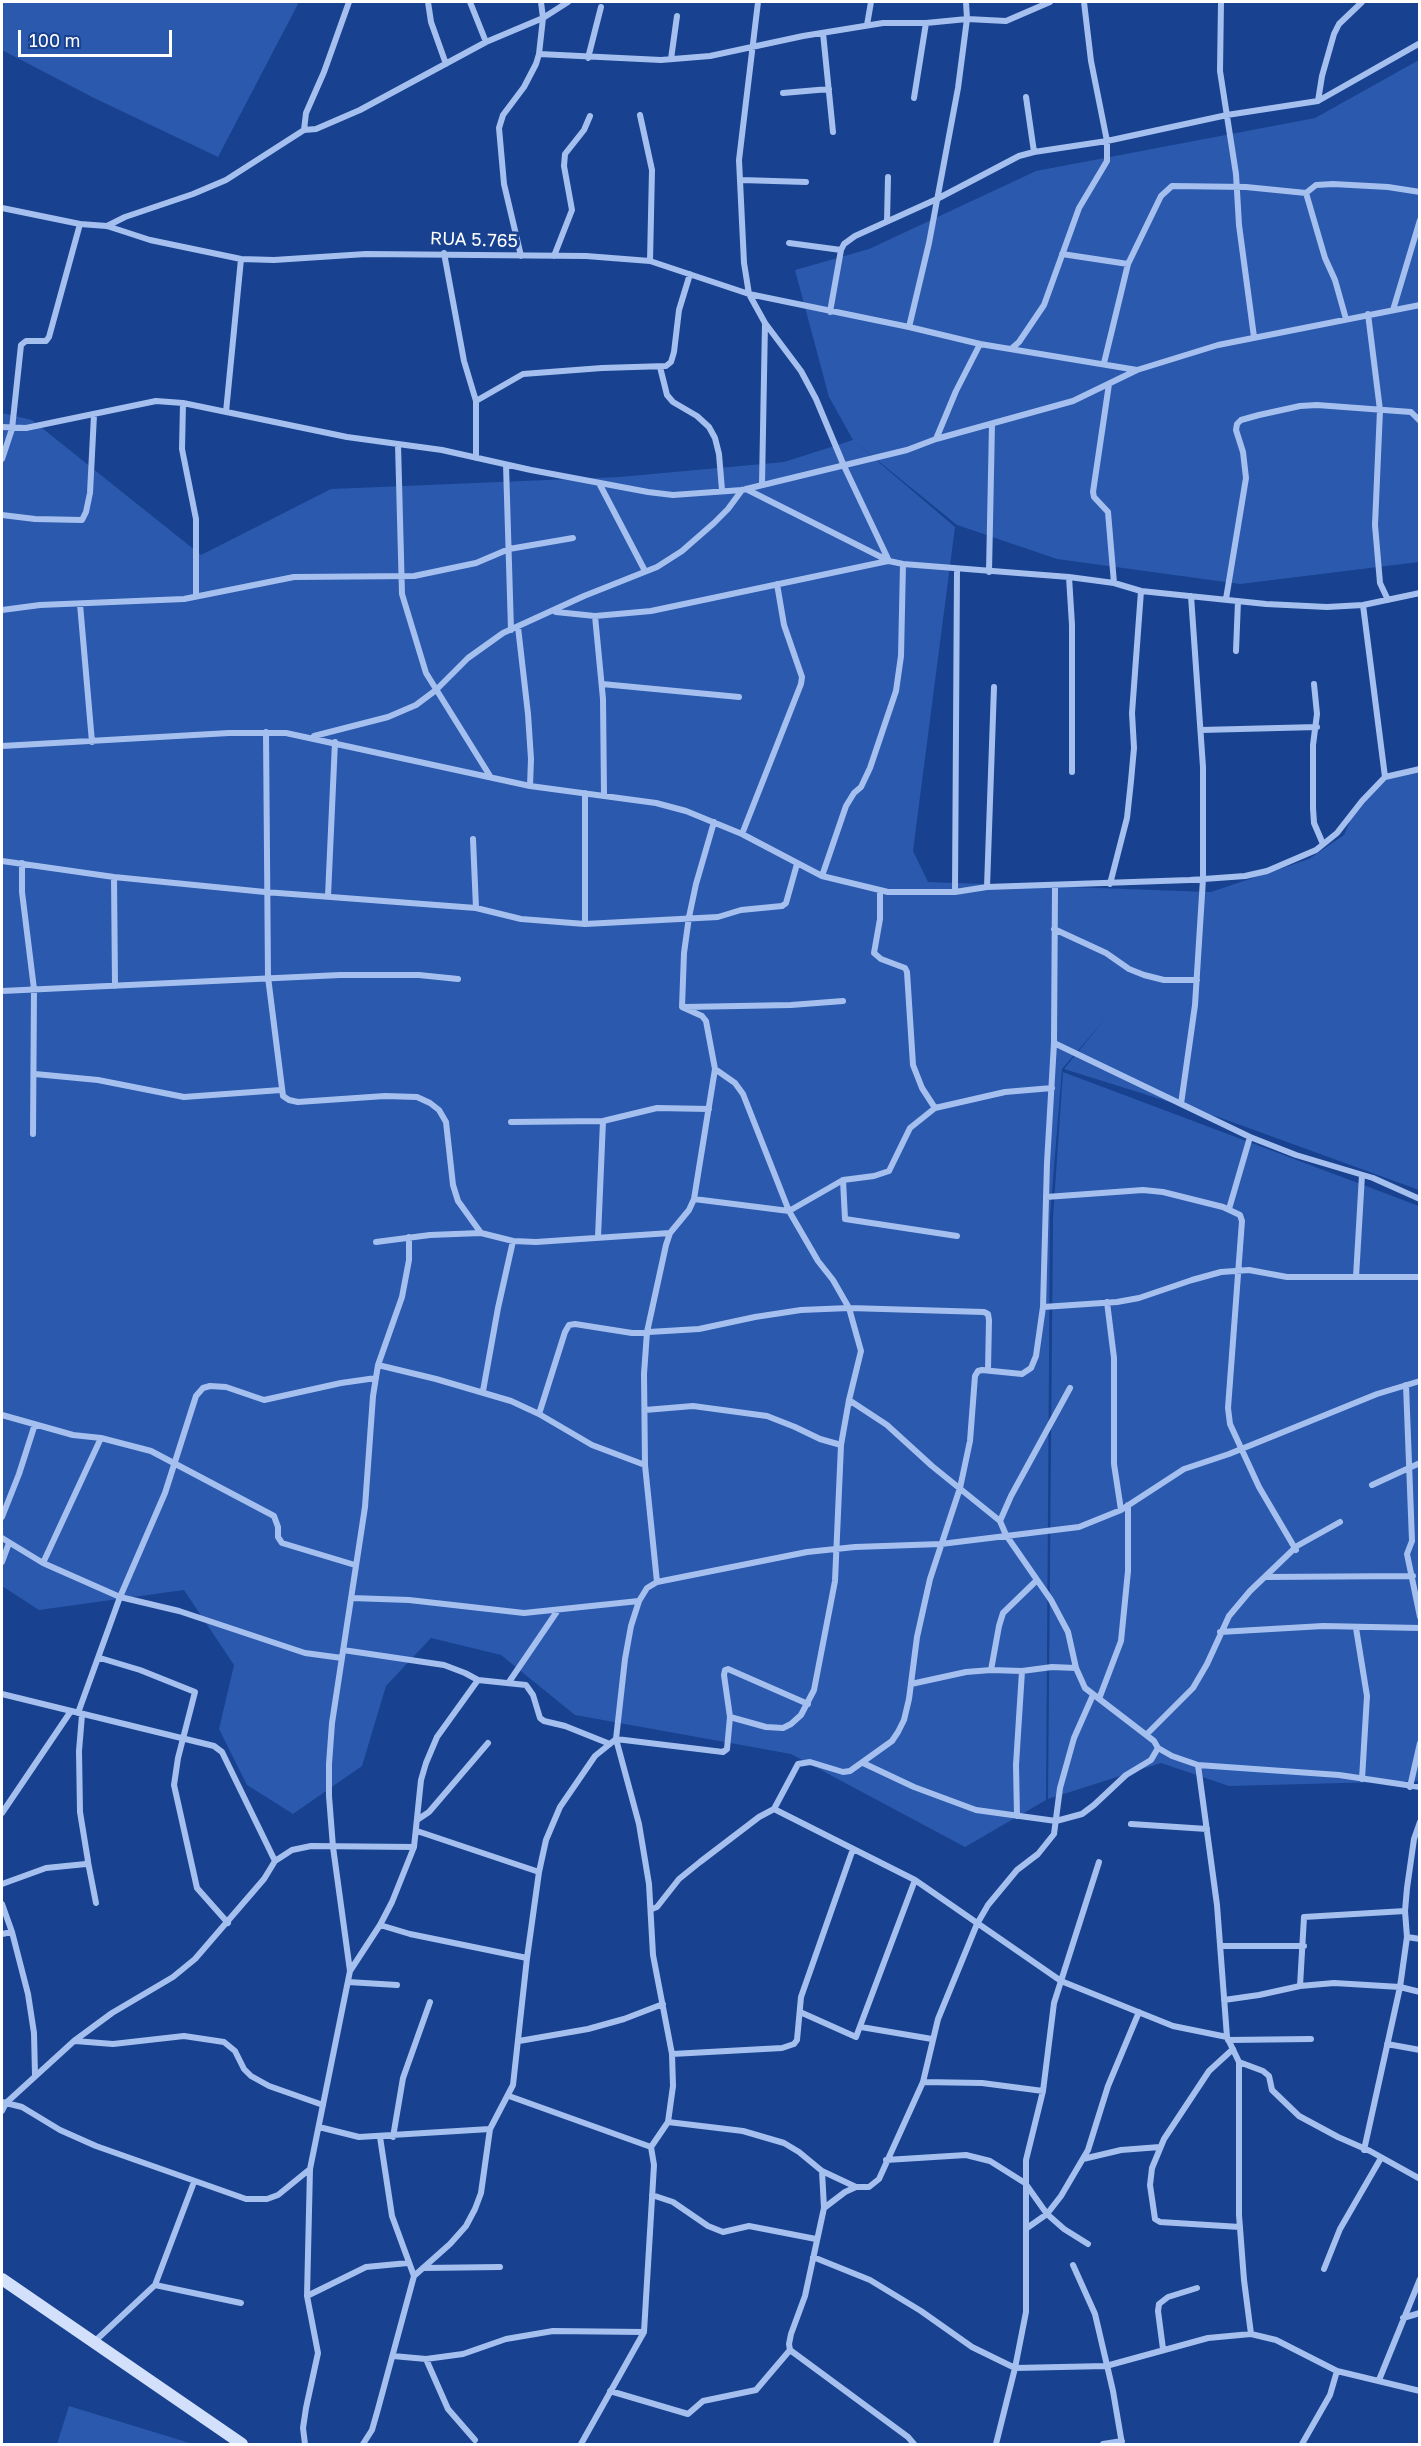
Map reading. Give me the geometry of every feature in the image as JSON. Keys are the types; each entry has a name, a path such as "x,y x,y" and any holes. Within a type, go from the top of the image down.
{"main road":[{"path":"2,2279 242,2445"}],"street":[{"path":"304,130 306,113 324,72 349,2"},
{"path":"428,2 431,22 447,64"},
{"path":"470,2 486,42"},
{"path":"521,256 504,184 499,128 503,116 530,77 539,54 543,18 541,2"},
{"path":"107,226 124,217 226,180 304,130 316,129 360,110 486,42 543,18 568,2"},
{"path":"758,2 740,140 744,263 748,294 765,323 801,370 889,561"},
{"path":"867,25 871,2"},
{"path":"909,327 929,243 958,88 967,19 966,2"},
{"path":"539,54 588,58 671,59 731,53 867,25 967,19 1006,21 1050,2"},
{"path":"1011,349 1019,342 1044,305 1080,208 1107,160 1107,141 1091,61 1084,2"},
{"path":"1221,2 1220,71 1254,337"},
{"path":"1318,101 1322,76 1334,34 1339,24 1362,2"},
{"path":"588,58 601,7"},
{"path":"671,59 677,16"},
{"path":"914,98 926,23"},
{"path":"823,33 833,132"},
{"path":"831,312 841,250 844,244 855,236 937,199 1019,156 1107,141 1227,115 1318,101 1419,43"},
{"path":"783,93 829,89"},
{"path":"1026,98 1034,152"},
{"path":"640,115 652,170 650,261"},
{"path":"554,256 572,210 564,166 566,154 584,130 590,116"},
{"path":"887,221 888,177"},
{"path":"741,180 806,182"},
{"path":"1104,363 1128,264 1140,236 1166,190 1180,185 1306,193 1316,185 1333,184 1388,187 1419,192"},
{"path":"1306,193 1346,319"},
{"name":"RUA 5.765","path":"2,208 80,224 107,226 150,240 241,259 274,260 366,254 444,253 650,261 748,294 980,344 1137,370"},
{"path":"1393,310 1419,220"},
{"path":"2,459 12,429 21,345 26,341 46,341 49,337 80,224"},
{"path":"789,243 841,250"},
{"path":"444,253 464,361 476,401 476,458"},
{"path":"1062,254 1128,264"},
{"path":"226,412 241,259"},
{"path":"476,401 523,374 666,366 671,362 679,310 690,274"},
{"path":"2,427 12,429 94,415 156,401 183,403 294,427 673,495 744,489 907,450 936,439 1073,401 1137,370 1254,337 1277,335 1419,305"},
{"path":"1368,314 1380,410 1375,525 1380,583 1388,600"},
{"path":"762,484 765,323"},
{"path":"936,439 956,391 980,344"},
{"path":"660,367 667,395 673,402 697,416 709,427 715,438 719,454 722,490"},
{"path":"1109,384 1093,492 1094,497 1108,512 1114,584"},
{"path":"183,403 182,448 196,519 196,596"},
{"path":"1226,599 1246,478 1243,452 1236,430 1241,420 1300,406 1411,412 1419,421"},
{"path":"2,516 82,520 90,493 94,415"},
{"path":"989,572 992,424"},
{"path":"398,444 402,594 426,673 490,776"},
{"path":"506,465 514,629 526,687 531,759 530,786"},
{"path":"599,483 645,572"},
{"path":"744,489 889,561 903,564 1069,577 1141,591 1327,607 1364,605 1419,593"},
{"path":"311,737 388,717 416,705 436,690 468,658 514,629 584,596 645,572 682,551 728,509 744,489"},
{"path":"2,610 168,600 294,577 400,576 458,568 509,549 573,538"},
{"path":"554,612 596,616 651,611 889,561"},
{"path":"822,876 846,806 861,787 870,768 896,691 901,656 903,564"},
{"path":"955,892 957,569"},
{"path":"1069,577 1072,625 1072,772"},
{"path":"742,834 802,677 784,625 777,584"},
{"path":"1110,884 1127,819 1134,748 1133,702 1141,591"},
{"path":"1181,1104 1192,1035 1203,879 1203,766 1191,596"},
{"path":"1236,651 1238,601"},
{"path":"80,604 92,742"},
{"path":"1364,605 1385,777"},
{"path":"596,616 602,684 604,794"},
{"path":"602,684 739,697"},
{"path":"1314,684 1317,727 1313,745 1313,808 1314,822 1323,844"},
{"path":"987,887 994,687"},
{"path":"1201,730 1317,727"},
{"path":"266,732 268,977 283,1096 288,1100 298,1102 385,1096 417,1097 430,1102 439,1110 446,1122 453,1185 458,1201 481,1233"},
{"path":"2,746 266,732 311,737 530,786 604,794 686,811 742,834 822,876 880,891 955,892 987,887 1203,879 1245,876 1268,871 1293,861 1337,833 1362,801 1385,777 1419,769"},
{"path":"328,896 334,742"},
{"path":"585,793 585,924"},
{"path":"682,1007 684,953 689,918 714,822"},
{"path":"473,839 476,908"},
{"path":"2,861 114,877 266,892 476,908 521,919 585,924 718,918 741,910 784,905 797,864"},
{"path":"22,863 22,892 34,989 33,1134"},
{"path":"114,877 115,986"},
{"path":"652,1910 657,1907 679,1879 759,1817 774,1809 798,1764 810,1762 843,1772 850,1771 892,1741 904,1720 924,1605 960,1488 970,1441 975,1376 978,1371 988,1370 1022,1374 1031,1368 1041,1336 1054,1043 1055,886"},
{"path":"880,891 880,919 874,953 881,959 905,968 907,972 913,1065 922,1088 935,1108"},
{"path":"1054,929 1106,953 1129,969 1153,979 1197,980"},
{"path":"2,991 268,977 374,975 458,979"},
{"path":"682,1007 791,1005 843,1001"},
{"path":"657,1582 645,1465 647,1332 670,1233 689,1210 694,1199 715,1069 706,1021 702,1016 682,1007"},
{"path":"1054,1043 1250,1137 1296,1155 1362,1175 1419,1199"},
{"path":"715,1069 735,1083 743,1094 789,1211 849,1308 861,1351 841,1445 835,1581 814,1690 808,1704 791,1724 783,1728 766,1727 730,1717"},
{"path":"35,1074 98,1080 184,1097 281,1090"},
{"path":"694,1199 789,1211 843,1180 874,1176 890,1171 910,1128 935,1108 1005,1092 1052,1088"},
{"path":"511,1122 603,1121 657,1108 709,1109"},
{"path":"598,1237 603,1121"},
{"path":"1229,1209 1250,1137"},
{"path":"1356,1277 1362,1175"},
{"path":"843,1180 846,1219 957,1236"},
{"path":"1046,1197 1143,1190 1163,1192 1229,1209 1240,1215 1242,1221 1236,1271 1228,1408 1230,1424 1259,1487 1296,1550"},
{"path":"376,1242 409,1237 481,1233 536,1242 670,1233"},
{"path":"305,2445 303,2428 318,2353 307,2296 310,2169 350,1971 333,1847 328,1764 364,1507 373,1396 378,1365 402,1297 409,1260 409,1237"},
{"path":"483,1391 513,1240"},
{"path":"1043,1307 1139,1298 1221,1272 1249,1270 1287,1277 1419,1277"},
{"path":"1107,1302 1114,1358 1114,1464 1120,1510"},
{"path":"539,1414 568,1325 575,1324 632,1333 699,1329 765,1315 849,1308 984,1312 988,1314 989,1320 988,1370"},
{"path":"378,1365 483,1391 524,1405 592,1445 645,1465"},
{"path":"96,1903 80,1812 80,1714 120,1597 165,1493 196,1395 203,1388 210,1386 226,1387 264,1400 341,1383 376,1378"},
{"path":"581,2445 644,2332 654,2164 651,2147 668,2122 673,2086 672,2054 653,1955 652,1910 639,1824 616,1739 625,1659 639,1601 647,1588 657,1582 807,1552 941,1544 1079,1527 1120,1510 1184,1469 1377,1394 1419,1381"},
{"path":"1406,1386 1416,1540 1407,1554 1419,1617"},
{"path":"1000,1521 1011,1496 1070,1388"},
{"path":"849,1400 887,1425 1000,1521 1006,1535 1050,1600 1068,1632 1080,1680 1096,1697 1146,1735 1158,1748 1172,1756 1198,1765 1339,1775 1419,1787"},
{"path":"645,1410 693,1406 767,1416 820,1439 841,1445"},
{"path":"2,1415 73,1435 100,1438 151,1450 274,1516 278,1527 278,1537 282,1543 355,1565"},
{"path":"2,1517 19,1474 34,1424"},
{"path":"44,1563 100,1438"},
{"path":"1372,1485 1419,1463"},
{"path":"824,2208 845,2192 856,2187 875,2185 923,2082 938,2019 977,1924 988,1905 1017,1869 1038,1854 1054,1834 1060,1788 1074,1738 1096,1697 1121,1641 1128,1571 1128,1505"},
{"path":"1146,1735 1193,1688 1229,1616 1265,1577 1296,1550 1297,1546 1340,1522"},
{"path":"2,1538 44,1563 120,1597 179,1611 305,1653 342,1654 444,1665 478,1680 509,1682 530,1687 538,1714 544,1721 566,1726 610,1744"},
{"path":"2,1562 9,1543"},
{"path":"1265,1577 1413,1576"},
{"path":"991,1670 1003,1613 1036,1581"},
{"path":"351,1598 409,1600 507,1612 558,1610 639,1601"},
{"path":"509,1682 558,1610"},
{"path":"1220,1632 1323,1626 1419,1628"},
{"path":"1356,1628 1367,1696 1362,1779"},
{"path":"100,1658 193,1690 195,1695 183,1738 174,1785 182,1810 193,1879 197,1888 228,1923"},
{"path":"911,1684 943,1676 991,1670 1076,1668"},
{"path":"363,2445 372,2430 414,2276 450,2244 466,2226 481,2193 490,2130 513,2085 539,1872 546,1840 560,1807 595,1756 616,1739 723,1752 727,1749 730,1717 725,1670 728,1669 808,1704"},
{"path":"1017,1816 1016,1765 1022,1671"},
{"path":"350,1971 380,1925 414,1847 421,1780 426,1762 437,1737 478,1680"},
{"path":"2,1694 214,1746 222,1752 275,1861"},
{"path":"2,1813 71,1711"},
{"path":"417,1820 429,1812 488,1743"},
{"path":"1410,1787 1419,1743"},
{"path":"863,1762 957,1804 976,1810 1056,1821 1082,1814 1126,1775 1151,1760 1158,1748"},
{"path":"1198,1765 1220,1946 1227,2038 1239,2062 1240,2227 1251,2334"},
{"path":"774,1809 915,1880 1061,1981 1173,2026 1227,2038 1311,2038"},
{"path":"1364,2150 1400,1987 1407,1937 1405,1911 1419,1822"},
{"path":"1131,1824 1207,1829"},
{"path":"417,1831 539,1872"},
{"path":"2,2111 4,2103 74,2040 112,2013 173,1977 195,1959 264,1879 275,1861 292,1850 311,1846 414,1847"},
{"path":"672,2054 789,2047 797,2040 801,1997 853,1850"},
{"path":"2,1884 46,1868 86,1864 88,1861"},
{"path":"996,2445 1026,2312 1026,2160 1043,2091 1054,2003 1100,1862"},
{"path":"800,2012 851,2037 856,2037 915,1880"},
{"path":"2,1904 12,1932 29,2004 34,2033 35,2075"},
{"path":"1300,1986 1304,1917 1405,1911"},
{"path":"380,1925 410,1934 527,1958"},
{"path":"2,1934 12,1932"},
{"path":"1407,1937 1419,1939"},
{"path":"1220,1946 1304,1946"},
{"path":"348,1982 397,1986"},
{"path":"1224,2000 1300,1986 1334,1983 1400,1987 1419,1992"},
{"path":"393,2137 403,2078 430,2002"},
{"path":"519,2040 588,2029 624,2019 663,2004"},
{"path":"1027,2228 1047,2214 1083,2159 1108,2086 1139,2012"},
{"path":"861,2027 932,2039"},
{"path":"74,2040 113,2044 183,2036 224,2042 235,2051 244,2069 251,2076 269,2086 323,2105"},
{"path":"1387,2044 1419,2050"},
{"path":"1233,2049 1209,2071 1195,2089 1160,2147 1152,2168 1150,2185 1155,2219 1170,2223 1240,2227"},
{"path":"1239,2062 1263,2071 1269,2076 1272,2090 1299,2116 1419,2179"},
{"path":"923,2082 982,2083 1043,2091"},
{"path":"509,2096 651,2147"},
{"path":"4,2103 22,2107 60,2130 96,2146 237,2197 267,2199 278,2194 310,2169"},
{"path":"668,2122 742,2131 784,2143 822,2171 856,2187"},
{"path":"319,2127 359,2137 393,2137 490,2130"},
{"path":"380,2137 392,2216 414,2276"},
{"path":"1083,2159 1121,2150 1160,2147"},
{"path":"886,2160 966,2155 990,2161 1025,2182 1047,2214 1064,2229 1088,2244"},
{"path":"1324,2269 1340,2229 1381,2158"},
{"path":"822,2171 824,2208 805,2296 791,2334 790,2350 908,2437 914,2445"},
{"path":"94,2342 155,2285 194,2182"},
{"path":"652,2195 673,2202 708,2226 723,2232 749,2226 816,2238"},
{"path":"813,2257 870,2280 921,2311 972,2347 1015,2368 1106,2366 1208,2338 1251,2334 1276,2340 1337,2370 1419,2391"},
{"path":"307,2296 366,2267 408,2263"},
{"path":"1073,2265 1095,2314 1113,2391 1122,2443 1103,2445"},
{"path":"422,2268 500,2267"},
{"path":"1379,2380 1419,2279"},
{"path":"155,2285 241,2303"},
{"path":"1163,2349 1159,2304 1168,2297 1197,2288"},
{"path":"1403,2318 1419,2313"},
{"path":"393,2356 426,2359 463,2354 507,2339 553,2331 644,2332"},
{"path":"610,2391 688,2414 703,2401 756,2390 790,2350"},
{"path":"426,2359 448,2409 475,2440"},
{"path":"1302,2445 1330,2395 1337,2370"}],"shaded area":[{"path":"2,2 299,2 218,157 94,98 2,50"},
{"path":"1419,60 1419,562 1240,584 1057,559 957,525 855,442 955,527 913,851 928,882 1211,892 1309,859 1344,835 1351,819 1365,800 1388,779 1419,772 1419,1190 1221,1118 1064,1069 1105,1019 1062,1069 1050,1217 1046,1800 965,1847 791,1754 575,1715 501,1655 431,1638 386,1686 362,1766 293,1814 247,1785 219,1729 234,1665 184,1590 39,1610 2,1586 2,413 32,420 201,555 331,489 619,477 784,462 853,440 829,397 795,270 869,249 1036,171 1315,118"},
{"path":"1063,1072 1419,1206 1420,1781 1229,1786 1161,1763 1048,1799 1053,1217"},
{"path":"69,2406 193,2444 57,2444"}]}
